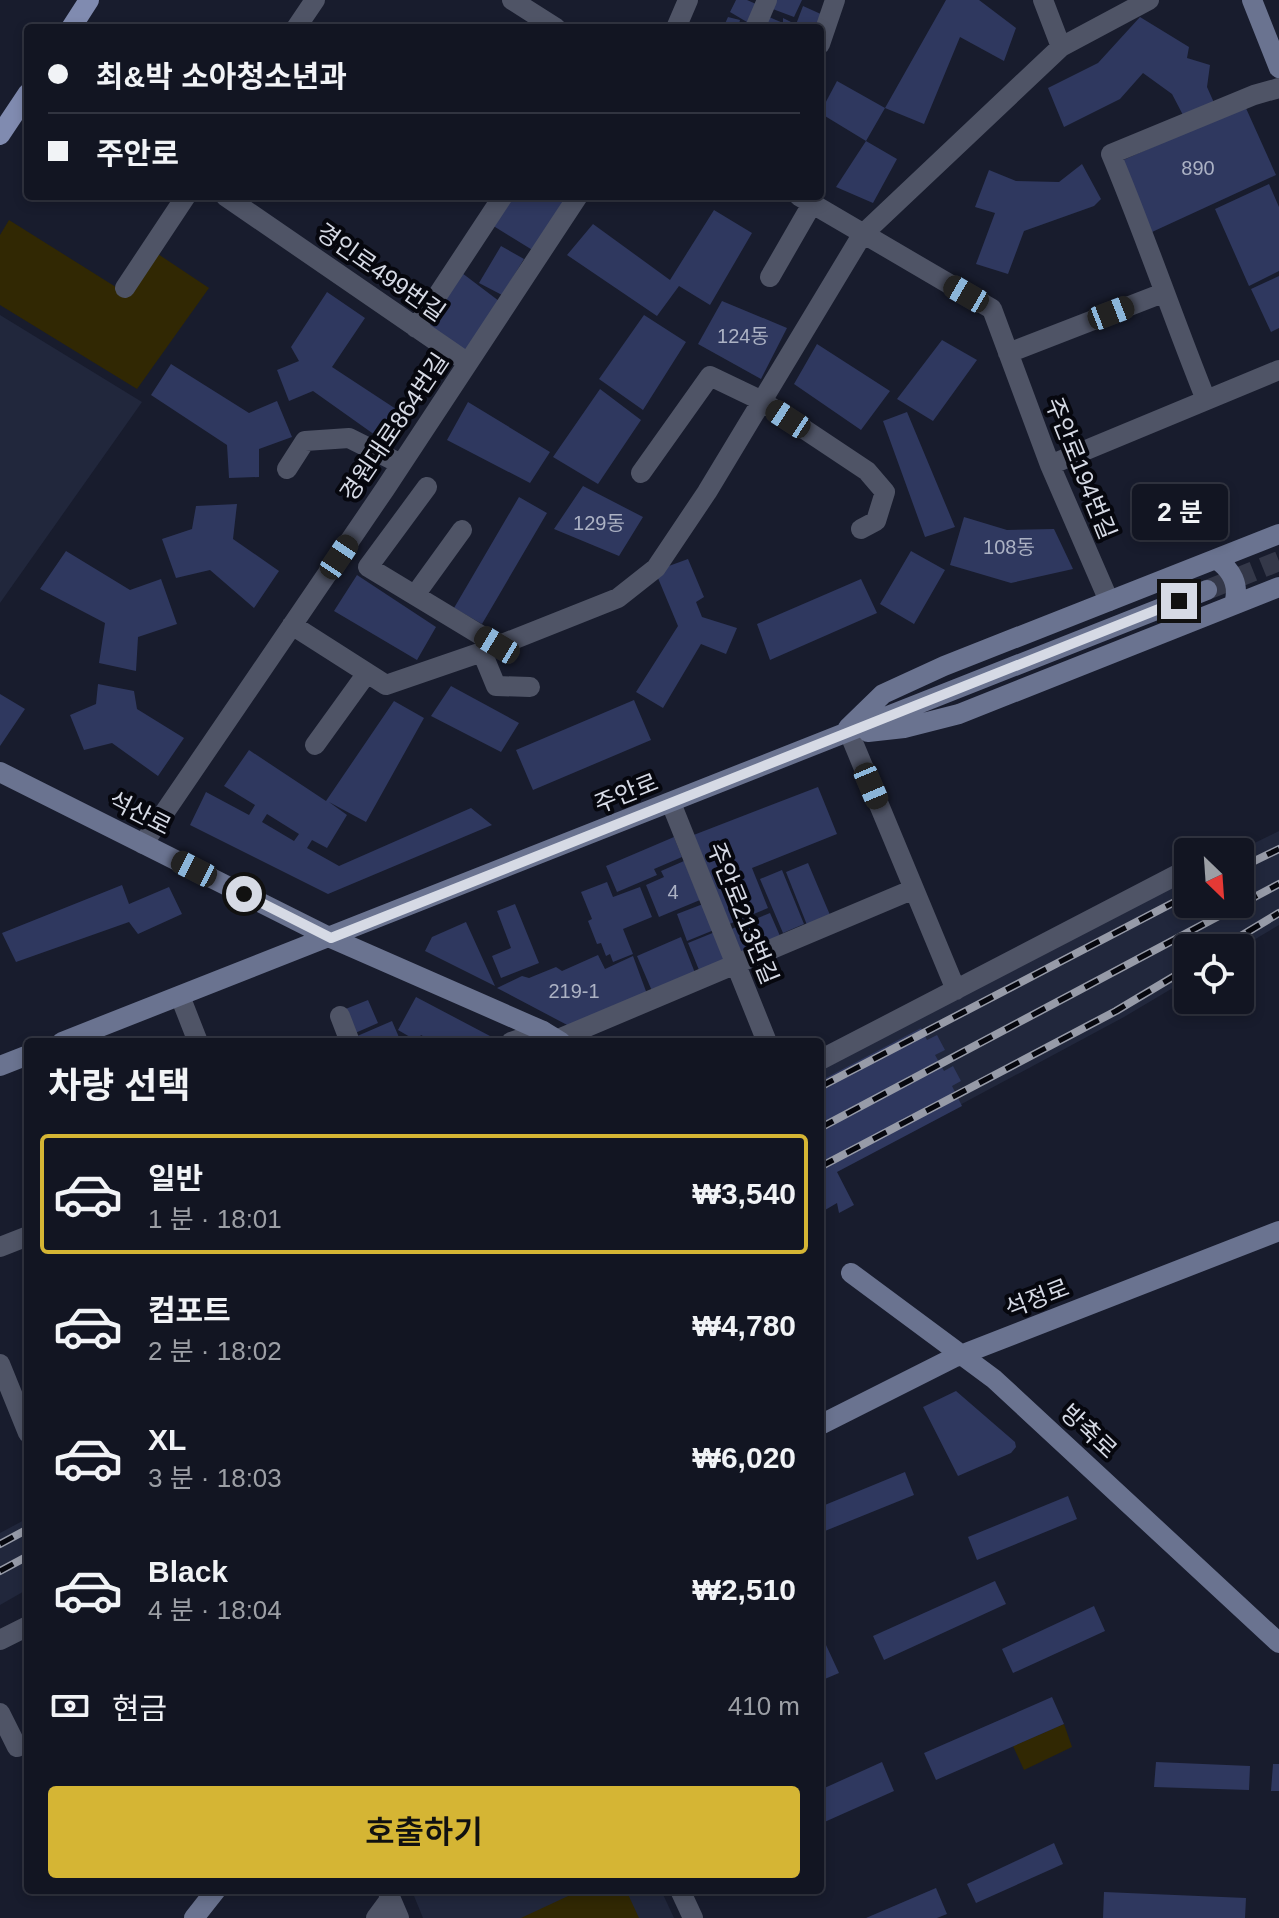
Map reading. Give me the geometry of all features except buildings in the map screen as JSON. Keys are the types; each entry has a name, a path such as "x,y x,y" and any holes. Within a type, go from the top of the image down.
{"main road":[{"path":"74,24 89,0"},
{"path":"1252,0 1279,68"},
{"path":"0,135 24,99"},
{"path":"845,735 883,694 944,666 1279,534"},
{"path":"1216,559 1225,565 1237,585 1234,604"},
{"path":"845,735 904,728 959,714 1279,587"},
{"name":"주안로","path":"72,1038 1207,590"},
{"name":"석산로","path":"0,772 331,938 554,1038"},
{"path":"0,1066 24,1057"},
{"name":"석정로","path":"824,1423 964,1354 1279,1231"},
{"name":"방축로","path":"851,1273 994,1379 1279,1643"},
{"path":"194,1918 213,1894"}],"street":[{"path":"299,24 315,0"},
{"path":"512,0 550,24"},
{"path":"678,24 688,0"},
{"path":"757,24 767,0"},
{"path":"824,32 835,0"},
{"path":"1043,0 1061,47"},
{"path":"292,625 386,685 618,598 656,568 700,488 762,401 862,235 1061,47 1149,0"},
{"path":"1206,400 1111,154 1254,95 1279,88"},
{"path":"125,288 183,200"},
{"name":"경인로499번길","path":"231,200 468,363"},
{"path":"416,328 500,200"},
{"name":"경원대로864번길","path":"143,844 575,200"},
{"path":"770,277 805,200"},
{"name":"주안로194번길","path":"805,200 992,309 1050,465 1109,601"},
{"path":"1008,353 1163,293"},
{"path":"1050,465 1279,370"},
{"path":"641,473 710,376 762,401 867,471 885,492 876,521 861,529"},
{"path":"287,469 305,441 349,438 401,464"},
{"path":"427,487 368,567 415,595 490,648 496,686 530,687"},
{"path":"415,595 462,530"},
{"path":"315,745 367,673"},
{"path":"845,735 956,990"},
{"name":"주안로213번길","path":"671,803 765,1038"},
{"path":"824,1058 1174,876"},
{"path":"554,1038 914,889"},
{"path":"180,996 196,1038"},
{"path":"340,1016 348,1038"},
{"path":"0,1247 24,1238"},
{"path":"0,1364 21,1397"},
{"path":"0,1640 24,1628"},
{"path":"0,1713 15,1748"},
{"path":"682,1894 693,1918"},
{"path":"376,1918 392,1902"}],"shaded area":[{"path":"9,220 127,294 155,252 209,288 137,389 0,305 0,235"},
{"path":"0,315 142,402 0,603"},
{"path":"1279,831 1279,925 1254,940 1254,934 1174,934 1174,987 824,1178 824,1066 1174,882 1174,918 1254,918 1254,843"},
{"path":"24,1520 24,1591 0,1605 0,1533"},
{"path":"1064,1724 1072,1747 1024,1770 1013,1746"},
{"path":"572,1894 628,1894 639,1918 521,1918"},
{"path":"663,1894 674,1918 423,1918 414,1896"}],"tunnel":[{"path":"1207,590 1279,561"}],"railway":[{"path":"1254,861 1279,849"},
{"path":"824,1126 1279,884"},
{"path":"824,1085 1174,902"},
{"path":"1244,934 1279,913"},
{"path":"824,1165 1116,1011 1174,976"},
{"path":"0,1544 24,1531"},
{"path":"0,1571 24,1558"}],"route":[{"path":"244,894 331,938 1179,601"}]}
